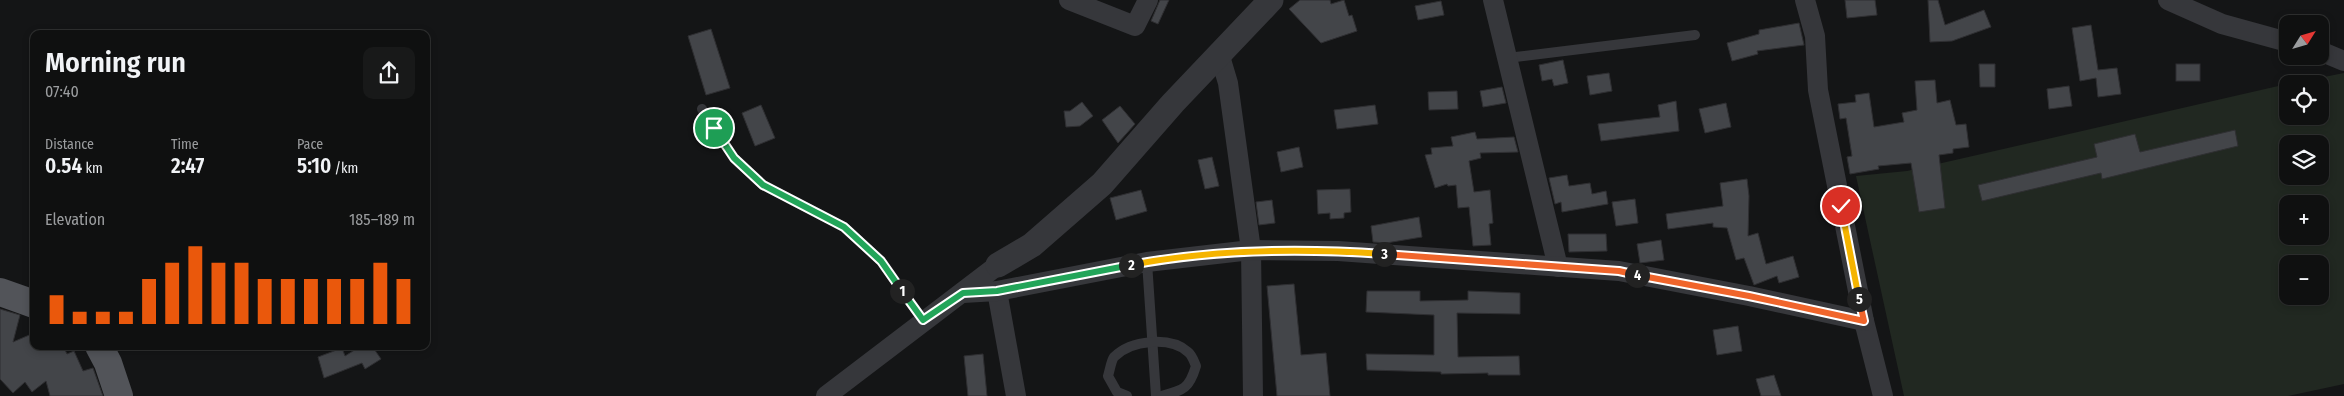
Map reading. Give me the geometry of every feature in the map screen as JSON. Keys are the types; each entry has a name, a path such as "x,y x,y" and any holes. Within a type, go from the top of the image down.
{"main road":[{"path":"0,292 30,303"},
{"path":"101,350 108,363 119,396"}],"street":[{"path":"1069,0 1135,26 1148,0"},
{"path":"1493,0 1558,267"},
{"path":"1805,0 1815,36 1818,90 1864,321 1883,396"},
{"path":"2168,0 2222,24 2279,40"},
{"path":"826,396 923,320 963,293 998,265 1032,245 1102,184 1262,2"},
{"path":"1219,53 1228,83 1252,250 1253,396"},
{"path":"2329,55 2344,61"},
{"path":"963,293 997,291 1147,262 1252,250 1338,251 1619,271 1864,321"},
{"path":"997,291 1016,396"}],"lane":[{"path":"1507,58 1695,35"},
{"path":"702,109 734,158 763,185 844,227 881,261 923,320"},
{"path":"1147,262 1156,396"},
{"path":"1127,396 1117,392 1108,376 1113,358 1127,348 1151,342 1176,345 1189,352 1196,366 1191,382 1179,391 1161,396"}],"shaded area":[{"path":"2344,73 2344,384 2288,396 1904,396 1856,176 1907,171 2279,86 2279,125 2329,125 2329,76"}],"building":[{"path":"1160,0 1169,0 1158,24 1151,21"},
{"path":"1300,0 1330,0 1331,4 1344,0 1349,16 1352,15 1357,31 1321,43 1289,9"},
{"path":"1845,0 1875,0 1877,15 1847,18"},
{"path":"1928,0 1938,0 1945,25 1984,10 1991,27 1952,41 1930,42"},
{"path":"1441,1 1444,15 1418,20 1415,6"},
{"path":"1799,23 1804,45 1757,51 1758,54 1732,61 1727,43 1759,34 1759,30"},
{"path":"2091,25 2098,70 2117,68 2121,94 2098,97 2096,78 2080,81 2072,28"},
{"path":"711,29 730,88 706,95 688,36"},
{"path":"1563,60 1568,83 1554,86 1552,79 1542,81 1539,65"},
{"path":"1979,64 1995,64 1995,87 1980,87"},
{"path":"2176,64 2200,64 2200,81 2176,81"},
{"path":"1609,73 1612,91 1590,95 1587,76"},
{"path":"1935,80 1937,103 1950,100 1956,125 1966,124 1969,147 1953,149 1953,153 1939,155 1945,208 1919,212 1911,163 1878,166 1879,169 1850,174 1847,157 1852,156 1846,118 1840,119 1838,104 1856,102 1855,95 1869,93 1874,127 1904,122 1902,113 1917,110 1915,81"},
{"path":"2069,86 2072,106 2049,109 2047,89"},
{"path":"1502,87 1506,103 1483,107 1480,91"},
{"path":"1457,91 1458,109 1429,110 1428,92"},
{"path":"1676,101 1679,131 1601,141 1598,124 1660,117 1658,105"},
{"path":"1082,102 1093,116 1080,126 1066,127 1064,111 1070,111"},
{"path":"1726,103 1731,127 1705,133 1699,109"},
{"path":"761,105 775,138 755,146 742,113"},
{"path":"1375,105 1378,124 1337,129 1334,110"},
{"path":"1120,106 1135,124 1118,143 1102,120"},
{"path":"2235,130 2238,146 2102,179 2101,173 1982,201 1978,185 2097,157 2094,144 2135,134 2140,152"},
{"path":"1475,132 1477,139 1514,137 1518,152 1480,153 1481,158 1469,161 1474,192 1490,190 1493,223 1489,224 1491,245 1473,246 1469,207 1458,208 1456,185 1448,186 1447,184 1435,188 1425,155 1432,154 1431,148 1453,146 1451,137"},
{"path":"1299,147 1303,167 1281,172 1277,152"},
{"path":"1212,157 1219,186 1205,189 1198,160"},
{"path":"1567,175 1569,186 1590,183 1592,194 1606,191 1608,204 1562,212 1561,202 1555,204 1549,178"},
{"path":"1747,179 1749,196 1748,236 1758,233 1766,264 1793,256 1799,277 1779,283 1777,276 1754,285 1744,258 1736,260 1727,228 1713,227 1713,223 1668,229 1666,214 1723,206 1720,183"},
{"path":"1350,189 1351,212 1344,213 1344,218 1330,219 1330,213 1318,214 1317,190"},
{"path":"1141,190 1147,211 1116,220 1110,198"},
{"path":"1635,199 1638,223 1616,226 1612,202"},
{"path":"1272,200 1275,223 1259,225 1256,202"},
{"path":"1419,217 1422,237 1386,243 1373,242 1371,226"},
{"path":"1568,234 1606,234 1607,251 1569,252"},
{"path":"1661,240 1664,260 1640,263 1637,244"},
{"path":"1294,284 1301,355 1326,353 1330,396 1277,396 1267,286"},
{"path":"1367,291 1420,291 1420,301 1468,300 1468,291 1520,293 1520,314 1457,313 1458,357 1519,356 1520,375 1488,375 1488,373 1441,374 1441,372 1367,370 1366,354 1434,355 1434,315 1366,312"},
{"path":"0,309 20,315 13,342 30,335 30,350 65,350 67,354 74,351 83,371 93,368 103,396 50,396 46,381 32,392 25,382 13,393 0,379"},
{"path":"1738,326 1742,351 1717,355 1713,330"},
{"path":"337,350 343,350 345,356 355,350 375,350 381,359 365,369 362,363 324,378 318,357"},
{"path":"983,354 987,396 968,396 964,356"},
{"path":"1774,375 1781,396 1761,396 1756,379"}],"route":[{"path":"714,128 734,158 763,185 844,227 881,261 923,320 963,293 997,291 1147,262 1252,250 1338,251 1619,271 1864,321 1841,206"}]}
